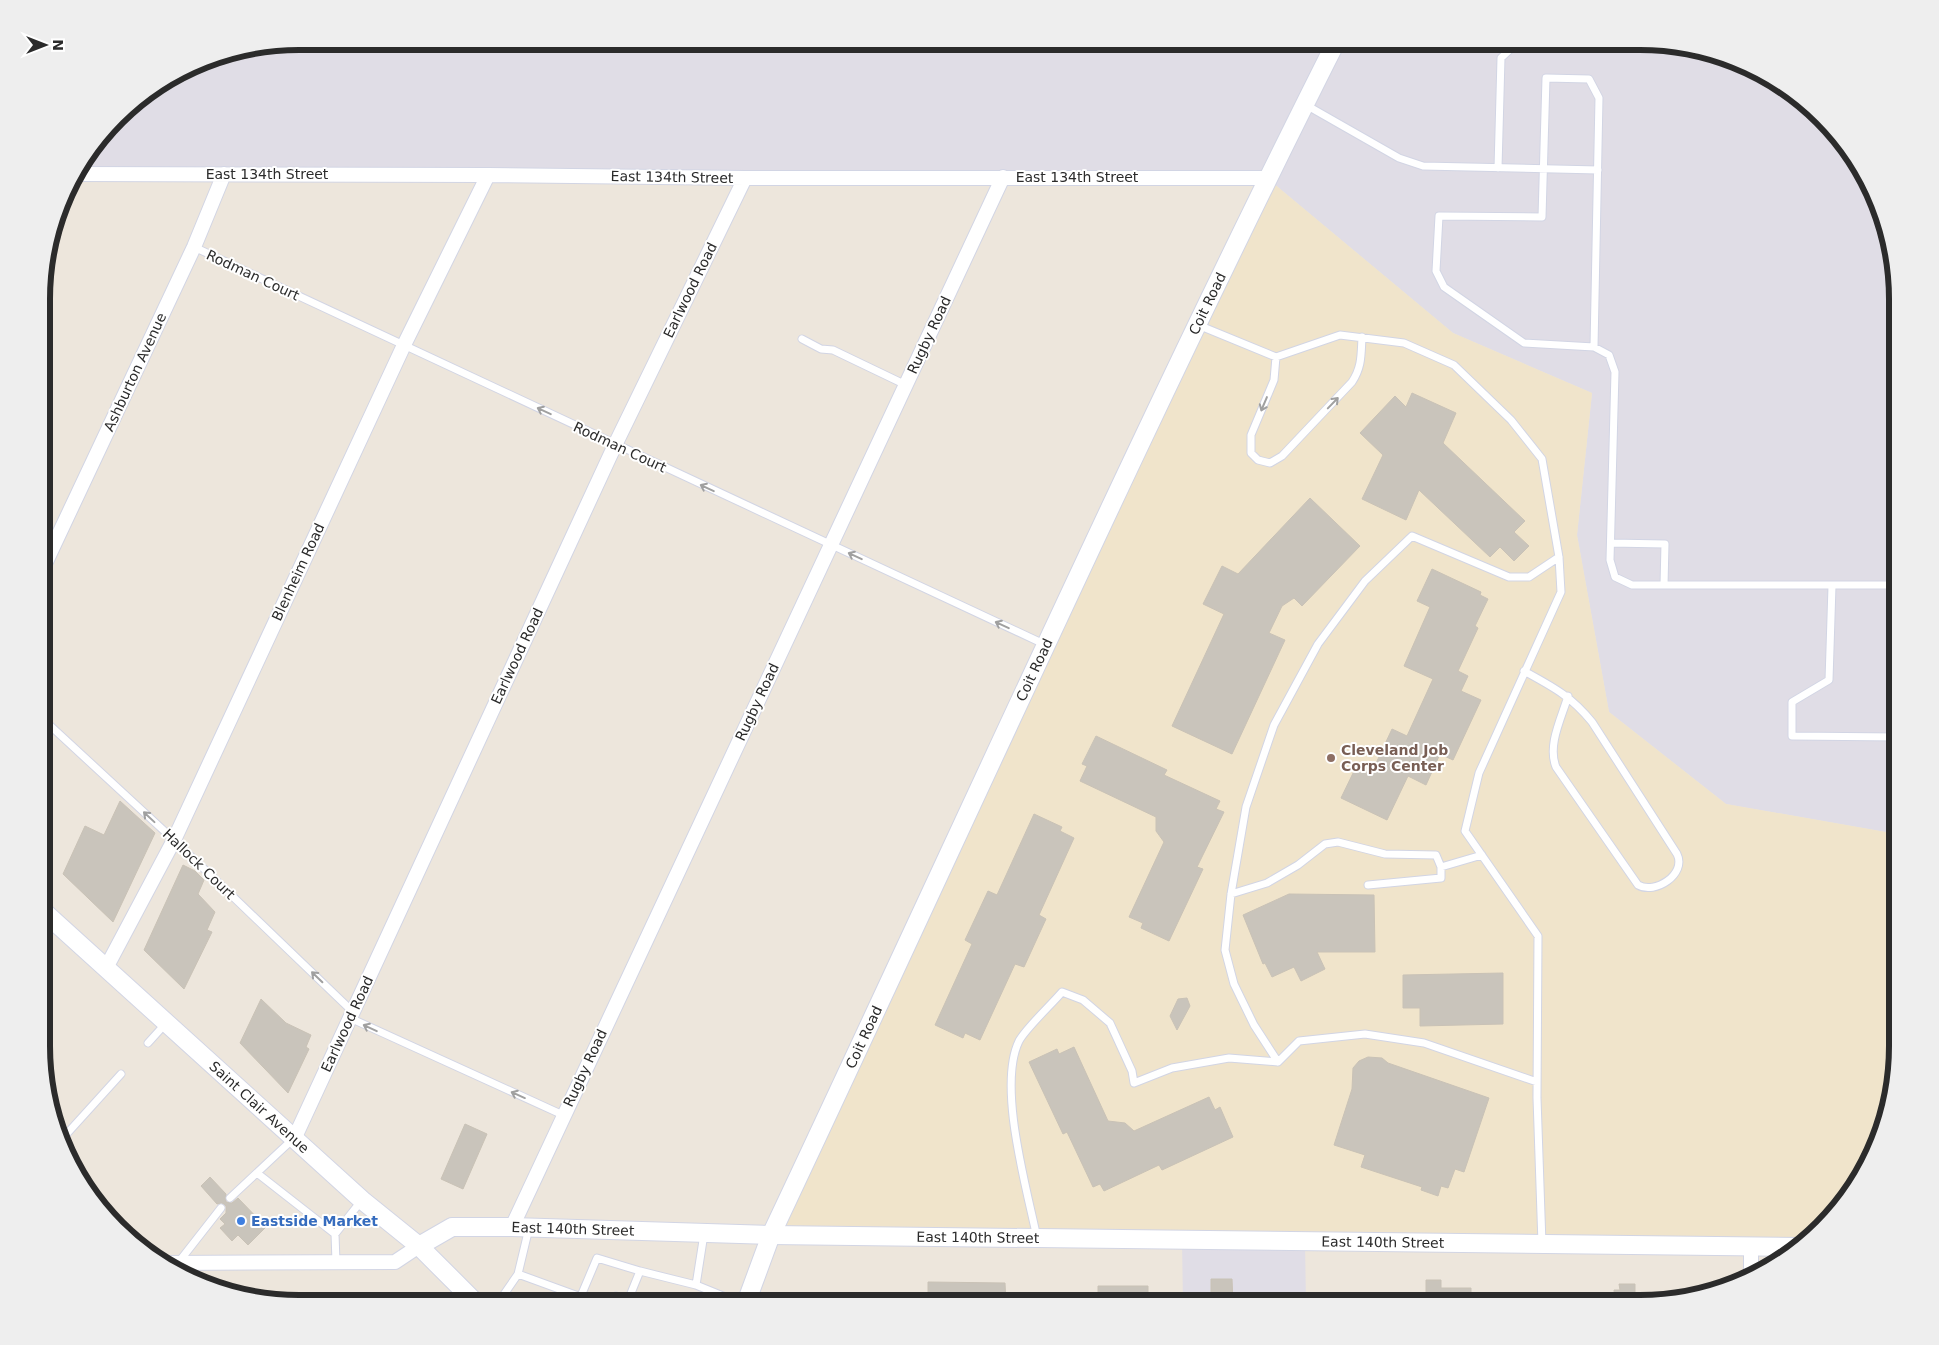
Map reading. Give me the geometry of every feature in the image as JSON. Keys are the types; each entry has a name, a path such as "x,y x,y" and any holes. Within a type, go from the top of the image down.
{"street":[{"name":"Coit Road","path":"749,1295 771,1235 1046,646 1267,178 1332,50"},
{"name":"East 134th Street","path":"83,174 745,178 1267,178"},
{"name":"Ashburton Avenue","path":"50,553 194,247 224,174"},
{"name":"Blenheim Road","path":"106,968 174,840 404,345 488,175"},
{"name":"Rugby Road","path":"520,1227 563,1115 1003,177"},
{"name":"Earlwood Road","path":"295,1137 615,445 745,178"},
{"name":"Saint Clair Avenue","path":"50,918 295,1137 362,1200 419,1246 468,1295"},
{"name":"East 140th Street","path":"176,1263 395,1262 452,1227 520,1227 771,1235 1787,1247"},
{"path":"1751,1268 1752,1247"}],"lane":[{"path":"1498,168 1501,58 1510,50"},
{"path":"1594,347 1599,98 1589,79 1546,78 1542,217 1439,216 1436,271 1444,286 1524,343 1594,347 1609,355 1615,372 1610,560 1615,577 1632,584 1664,585 1889,585"},
{"path":"1304,105 1399,158 1423,166 1598,170"},
{"name":"Rodman Court","path":"194,247 1046,646"},
{"path":"1198,324 1276,357 1340,334 1404,343 1454,365 1511,420 1542,459 1559,557 1561,592 1479,773 1465,831 1538,936 1537,1082 1542,1244"},
{"path":"1276,357 1274,380 1250,435 1250,453 1258,460 1270,463 1282,456 1352,382 1360,371 1362,337"},
{"path":"802,339 822,349 833,350 906,385"},
{"path":"1278,1062 1254,1025 1234,984 1225,950 1231,894 1246,807 1274,725 1318,644 1365,581 1412,536 1509,577 1529,577 1559,557"},
{"path":"1611,543 1665,544 1664,585"},
{"path":"1832,586 1829,680 1792,702 1792,736 1889,737"},
{"path":"1524,672 1568,696 1592,722 1680,861 1680,869 1674,876 1652,888 1645,889 1638,885 1552,759 1553,745 1568,696"},
{"name":"Hallock Court","path":"50,726 174,840 351,1015 563,1115"},
{"path":"1231,894 1267,883 1298,866 1325,844 1338,842 1384,854 1436,855 1441,868 1441,878 1368,885"},
{"path":"1441,868 1482,855"},
{"path":"1037,1238 1014,1121 1011,1072 1019,1041 1062,992 1083,1000 1110,1023 1132,1071 1134,1083 1172,1068 1229,1058 1278,1062 1299,1041 1364,1034 1424,1043 1537,1082"},
{"path":"148,1043 167,1022"},
{"path":"66,1134 121,1074"},
{"path":"230,1198 295,1137"},
{"path":"257,1173 335,1234"},
{"path":"336,1262 335,1234 362,1200"},
{"path":"173,1262 221,1208"},
{"path":"504,1295 518,1274 520,1227"},
{"path":"696,1285 704,1233"},
{"path":"582,1295 597,1258 696,1285 721,1295"},
{"path":"631,1295 640,1271"},
{"path":"518,1274 568,1295"},
{"path":"586,1284 595,1288"}],"shaded area":[{"path":"299,50 1640,50 1673,52 1720,63 1765,83 1792,101 1816,123 1838,147 1856,175 1870,204 1881,235 1887,266 1889,299 1889,833 1726,804 1609,712 1577,535 1592,393 1453,333 1267,178 83,174 101,147 147,101 174,83 204,69 235,58 266,52"},
{"name":"Cleveland Job Corps Center","path":"1267,178 1453,333 1592,393 1577,535 1609,712 1726,804 1889,833 1889,1046 1887,1079 1881,1110 1863,1156 1838,1198 1816,1222 1788,1247 771,1235"},
{"path":"1182,1240 1305,1241 1306,1295 1183,1295"}],"building":[{"path":"1412,393 1456,413 1443,443 1525,521 1514,532 1529,546 1514,561 1500,547 1490,557 1419,490 1406,520 1362,499 1383,455 1360,433 1395,396 1406,407"},
{"path":"1310,498 1360,546 1302,606 1294,598 1282,606 1269,633 1285,640 1232,754 1172,726 1224,614 1203,604 1222,566 1238,574"},
{"path":"1432,569 1481,592 1480,595 1488,599 1475,626 1478,628 1458,671 1468,676 1461,691 1481,700 1453,760 1440,754 1426,785 1408,776 1387,820 1341,798 1356,767 1371,774 1392,729 1407,736 1433,679 1404,666 1430,607 1417,601"},
{"path":"1096,736 1167,770 1164,775 1220,801 1216,809 1224,812 1197,867 1203,869 1169,941 1141,928 1143,923 1129,917 1164,842 1156,831 1156,817 1080,781 1087,766 1082,764"},
{"path":"120,801 155,833 113,922 63,874 85,826 104,835"},
{"path":"1034,814 1062,827 1060,831 1074,838 1039,915 1046,919 1024,967 1015,964 980,1040 965,1033 963,1038 935,1025 972,944 965,940 988,891 997,895"},
{"path":"183,865 195,871 204,880 198,894 215,912 207,930 212,932 184,989 144,950"},
{"path":"1289,894 1374,895 1375,952 1317,952 1325,969 1301,981 1294,967 1272,977 1265,963 1263,964 1243,915"},
{"path":"1503,973 1503,1024 1420,1026 1420,1008 1403,1008 1403,975"},
{"path":"1187,998 1190,1006 1177,1030 1170,1016 1178,999"},
{"path":"261,999 286,1023 311,1035 306,1047 309,1049 288,1093 240,1043"},
{"path":"1074,1047 1108,1121 1125,1123 1134,1131 1209,1097 1215,1110 1220,1107 1233,1137 1162,1170 1159,1165 1104,1191 1100,1184 1093,1187 1067,1132 1063,1134 1029,1062 1057,1049 1059,1054"},
{"path":"1368,1057 1382,1058 1388,1063 1489,1098 1464,1172 1455,1169 1448,1188 1441,1186 1438,1196 1421,1190 1422,1187 1361,1167 1365,1155 1334,1145 1352,1089 1353,1068 1359,1061"},
{"path":"465,1124 487,1134 463,1189 441,1179"},
{"name":"Eastside Market","path":"210,1177 226,1194 226,1202 232,1203 238,1198 266,1227 248,1245 238,1235 232,1241 220,1228 225,1224 220,1219 226,1213 226,1206 222,1203 217,1204 201,1186"},
{"path":"1211,1279 1232,1279 1233,1295 1211,1295"},
{"path":"1426,1280 1441,1280 1441,1288 1471,1288 1471,1295 1426,1295"},
{"path":"928,1282 1005,1283 1006,1295 928,1295"},
{"path":"1619,1284 1635,1284 1635,1295 1614,1295 1614,1290 1620,1290"},
{"path":"1098,1286 1148,1286 1148,1295 1098,1295"}],"place":[{"name":"Cleveland Job Corps Center","path":"1331,758"},
{"name":"Eastside Market","path":"241,1221"}]}
